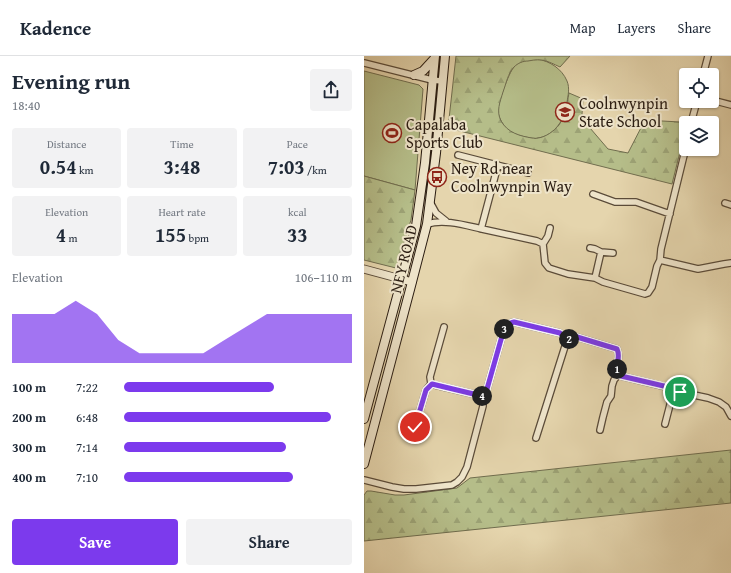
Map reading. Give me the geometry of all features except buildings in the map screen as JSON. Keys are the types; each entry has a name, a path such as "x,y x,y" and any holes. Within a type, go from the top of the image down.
{"main road":[{"name":"NEY ROAD","path":"364,464 427,224 445,56"},
{"name":"NEY ROAD","path":"364,419 416,226 425,163 434,57"},
{"path":"414,76 423,71 434,57"}],"street":[{"path":"705,68 708,56"},
{"path":"364,63 414,76 442,81"},
{"path":"719,102 731,105"},
{"path":"458,155 528,173"},
{"path":"550,228 548,236 543,244 545,263 549,268 568,274 595,278 603,282 645,294 648,293 652,287 660,260 661,249 684,156"},
{"path":"482,229 498,165"},
{"path":"593,194 615,202 636,202 670,214"},
{"path":"430,202 436,213 447,222"},
{"path":"427,224 434,222 447,222 538,241 543,244"},
{"path":"590,248 601,252 613,253"},
{"path":"595,278 601,252"},
{"path":"660,260 698,269 731,263"},
{"path":"364,269 412,282"},
{"path":"364,480 404,489 452,485 457,482 467,467 483,406 482,396 487,389 504,329 507,325 514,322 560,333 567,340"},
{"path":"432,384 430,377 444,327"},
{"path":"567,340 577,337 617,349 620,354 617,371 621,376 668,387 674,393"},
{"path":"536,438 567,340"},
{"path":"600,430 614,380 619,374"},
{"path":"432,384 482,396"},
{"path":"415,427 426,390 432,384"},
{"path":"674,393 680,392 719,402 726,407 731,416"},
{"path":"665,424 674,393"}],"green space":[{"path":"456,56 570,56 560,67 545,61 533,60 524,61 514,67 507,79 499,106 501,121 507,128 515,133 532,138 547,135 559,125 563,118 569,93 583,99 582,114 590,128 608,149 628,153 645,120 679,122 679,156 672,184 448,128"},
{"path":"537,59 551,64 559,69 565,77 568,86 567,102 563,118 551,133 542,137 529,138 513,133 509,130 499,117 498,108 509,75 514,67 521,62"},
{"name":"Capalaba Sports Club","path":"364,71 419,85 423,89 415,190 364,176"},
{"path":"364,176 415,190 411,220 396,268 364,260"},
{"path":"731,450 731,503 364,541 364,495 367,491 404,495 457,488 470,478"}],"place":[{"name":"Coolnwynpin State School","path":"565,112"},
{"name":"Capalaba Sports Club","path":"392,133"},
{"name":"Ney Rd near Coolnwynpin Way","path":"437,177"}],"route":[{"path":"415,427 426,390 432,384 482,396 487,389 504,329 507,325 514,322 560,333 567,340 577,337 617,349 620,354 617,371 621,376 668,387 674,393 680,392"}]}
